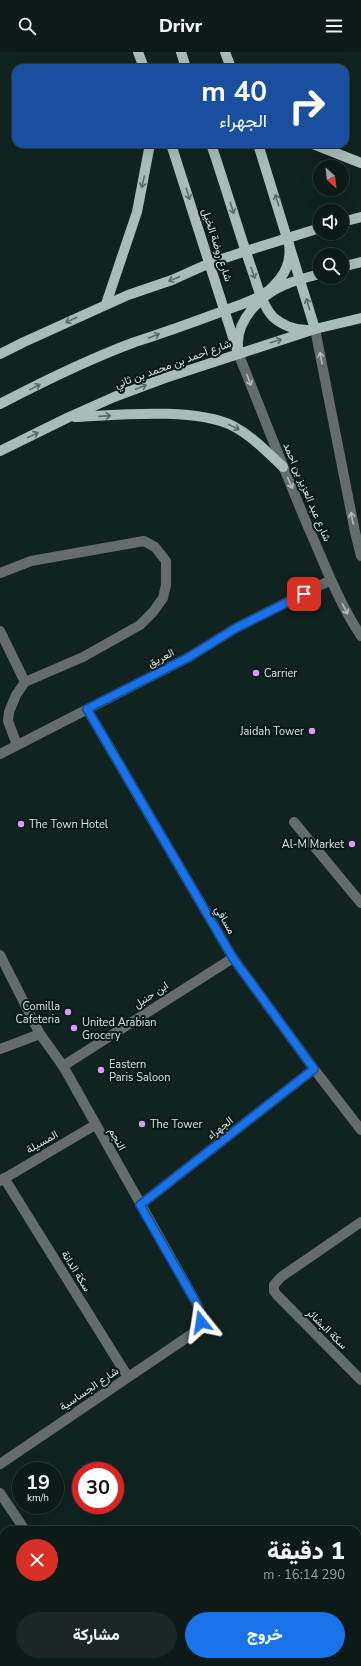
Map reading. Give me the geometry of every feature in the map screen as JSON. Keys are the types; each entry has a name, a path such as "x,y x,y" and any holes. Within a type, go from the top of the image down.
{"main road":[{"path":"138,52 142,64"},
{"path":"181,52 185,64"},
{"path":"225,52 230,64"},
{"path":"106,304 137,212 149,148"},
{"name":"شارع روضة الخيل","path":"172,148 238,353"},
{"path":"212,148 262,297 273,316 285,325 299,330 315,329 301,279 259,148"},
{"path":"324,148 361,162"},
{"path":"349,220 361,217"},
{"path":"0,354 106,304 172,280 210,263 313,230"},
{"path":"238,353 238,342 241,330 252,310 262,297 280,279 287,267 290,249 288,238"},
{"path":"349,265 361,262"},
{"path":"0,404 84,363 262,297 284,285 313,276"},
{"name":"شارع أحمد بن محمد بن ثاني","path":"0,451 67,418 129,392 238,353 315,329 361,318"},
{"path":"67,418 150,414 209,418 231,425 242,431 283,467"}],"street":[{"path":"315,329 361,556"},
{"name":"شارع عبد العزيز بن احمد","path":"238,353 283,467 331,580 351,621 361,636"},
{"path":"0,572 32,561 144,541 155,547 166,562 166,585 163,598 153,612 140,625 83,657 25,682 16,695 9,712 8,721 17,745"},
{"name":"العريق","path":"0,754 189,657 236,628 331,580"},
{"path":"0,631 25,682"},
{"name":"مسافي","path":"87,709 233,958 314,1069 361,1130"},
{"path":"294,822 361,903"},
{"name":"النجم","path":"0,955 40,1034 63,1066 201,1313 201,1322 192,1334"},
{"name":"ابن حنبل","path":"63,1066 233,958"},
{"path":"0,1049 40,1034"},
{"name":"الجهراء","path":"140,1205 314,1069"},
{"name":"المسيلة","path":"2,1179 96,1125"},
{"name":"سكة الدانة","path":"2,1179 128,1377"},
{"name":"سكة البشائر","path":"361,1222 276,1280 274,1285 274,1291 277,1295 361,1380"},
{"name":"شارع الجساسية","path":"0,1464 192,1334"},
{"path":"0,1495 22,1526"}],"place":[{"name":"Carrier","path":"256,673"},
{"name":"Jaidah Tower","path":"312,731"},
{"name":"The Town Hotel","path":"21,824"},
{"name":"Al-M Market","path":"352,844"},
{"name":"Comilla Cafeteria","path":"68,1012"},
{"name":"United Arabian Grocery","path":"74,1028"},
{"name":"Eastern Paris Saloon","path":"101,1070"},
{"name":"The Tower","path":"142,1124"}],"route":[{"path":"201,1322 201,1313 198,1306 140,1205 314,1069 233,958 87,709 189,657 236,628 304,594"}]}
